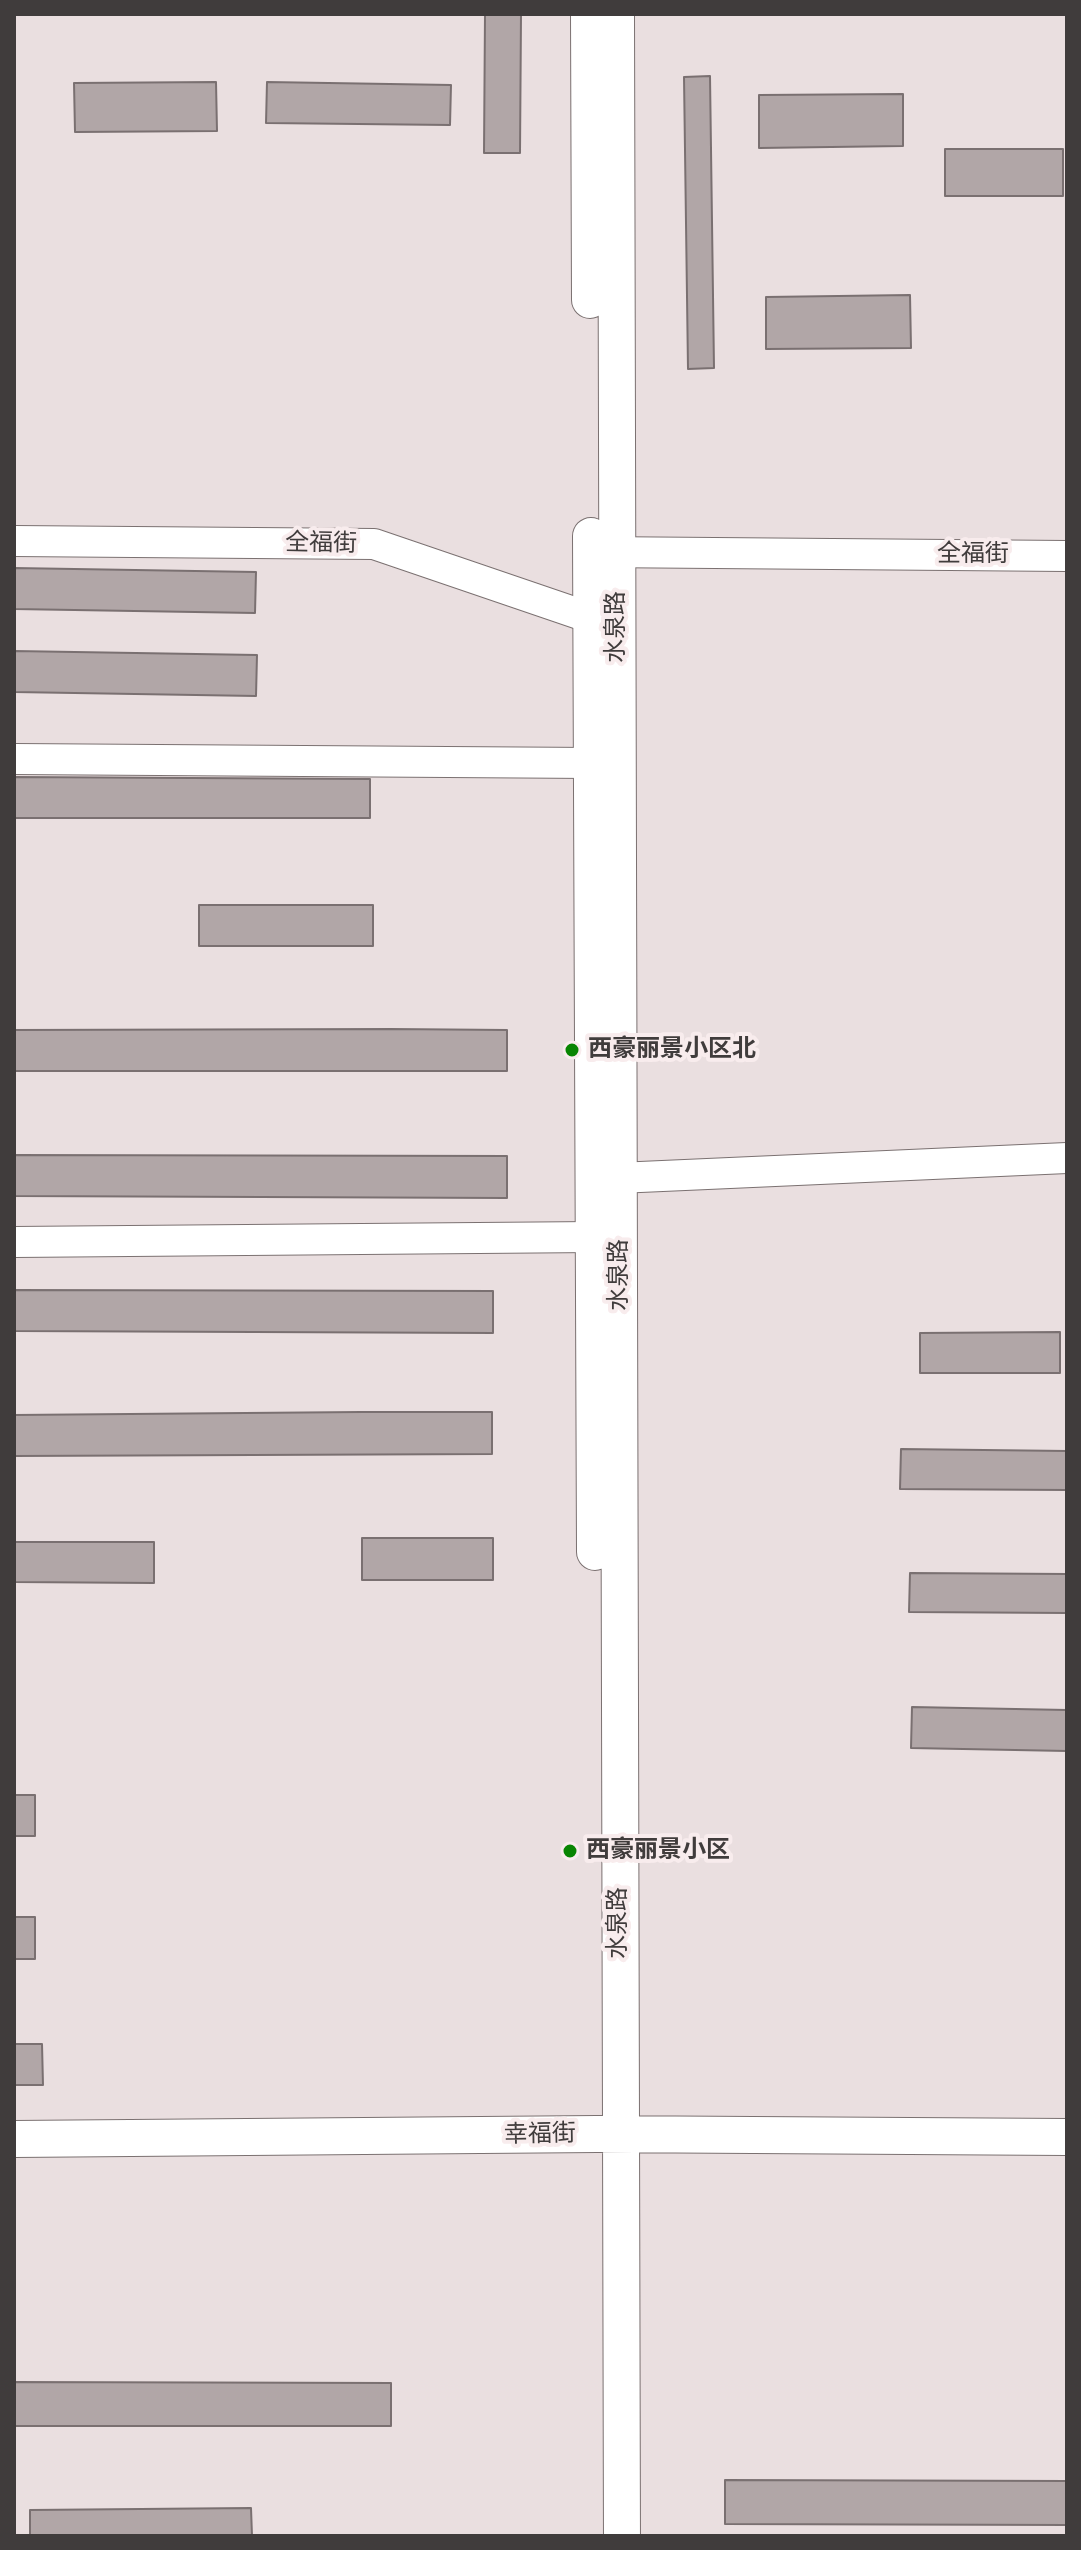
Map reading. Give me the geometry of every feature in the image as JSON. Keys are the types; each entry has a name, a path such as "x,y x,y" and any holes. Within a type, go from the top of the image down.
{"main road":[{"name":"水泉路","path":"589,14 604,553"},
{"name":"水泉路","path":"598,2536 609,2147 604,553 616,14"},
{"name":"水泉路","path":"604,618 592,763 607,1179 594,1237 609,2147 622,2536"},
{"name":"幸福街","path":"14,2161 1067,2137"},
{"name":"幸福街","path":"14,2139 609,2147 1067,2159"}],"street":[{"name":"全福街","path":"14,541 374,544 604,618"},
{"name":"全福街","path":"604,553 1067,556"},
{"path":"14,759 592,763"},
{"path":"607,1179 1067,1158"},
{"path":"14,1242 594,1237"}],"building":[{"path":"485,14 521,14 520,153 484,153"},
{"path":"710,76 714,368 688,369 684,77"},
{"path":"216,82 217,131 75,132 74,83"},
{"path":"267,82 451,85 450,125 266,123"},
{"path":"903,94 903,146 759,148 759,95"},
{"path":"945,149 1063,149 1063,196 945,196"},
{"path":"910,295 911,348 766,349 766,297"},
{"path":"14,568 256,572 255,613 14,609"},
{"path":"14,651 257,655 256,696 14,692"},
{"path":"14,777 370,779 370,818 14,818"},
{"path":"199,905 373,905 373,946 199,946"},
{"path":"14,1030 507,1030 507,1071 14,1071"},
{"path":"14,1155 507,1156 507,1198 14,1196"},
{"path":"14,1290 493,1291 493,1333 14,1331"},
{"path":"1060,1332 1060,1373 920,1373 920,1333"},
{"path":"492,1412 492,1454 14,1456 14,1415"},
{"path":"901,1449 1067,1451 1067,1490 900,1489"},
{"path":"362,1538 493,1538 493,1580 362,1580"},
{"path":"14,1542 154,1542 154,1583 14,1582"},
{"path":"910,1573 1067,1574 1067,1613 909,1612"},
{"path":"912,1707 1067,1710 1067,1751 911,1748"},
{"path":"14,1795 35,1795 35,1836 14,1836"},
{"path":"14,1917 35,1917 35,1959 14,1959"},
{"path":"14,2044 42,2044 43,2085 14,2085"},
{"path":"14,2382 391,2383 391,2426 14,2426"},
{"path":"725,2480 1067,2481 1067,2525 725,2524"},
{"path":"251,2508 252,2536 30,2536 30,2510"}],"place":[{"name":"西豪丽景小区北","path":"572,1050"},
{"name":"西豪丽景小区","path":"570,1851"}]}
